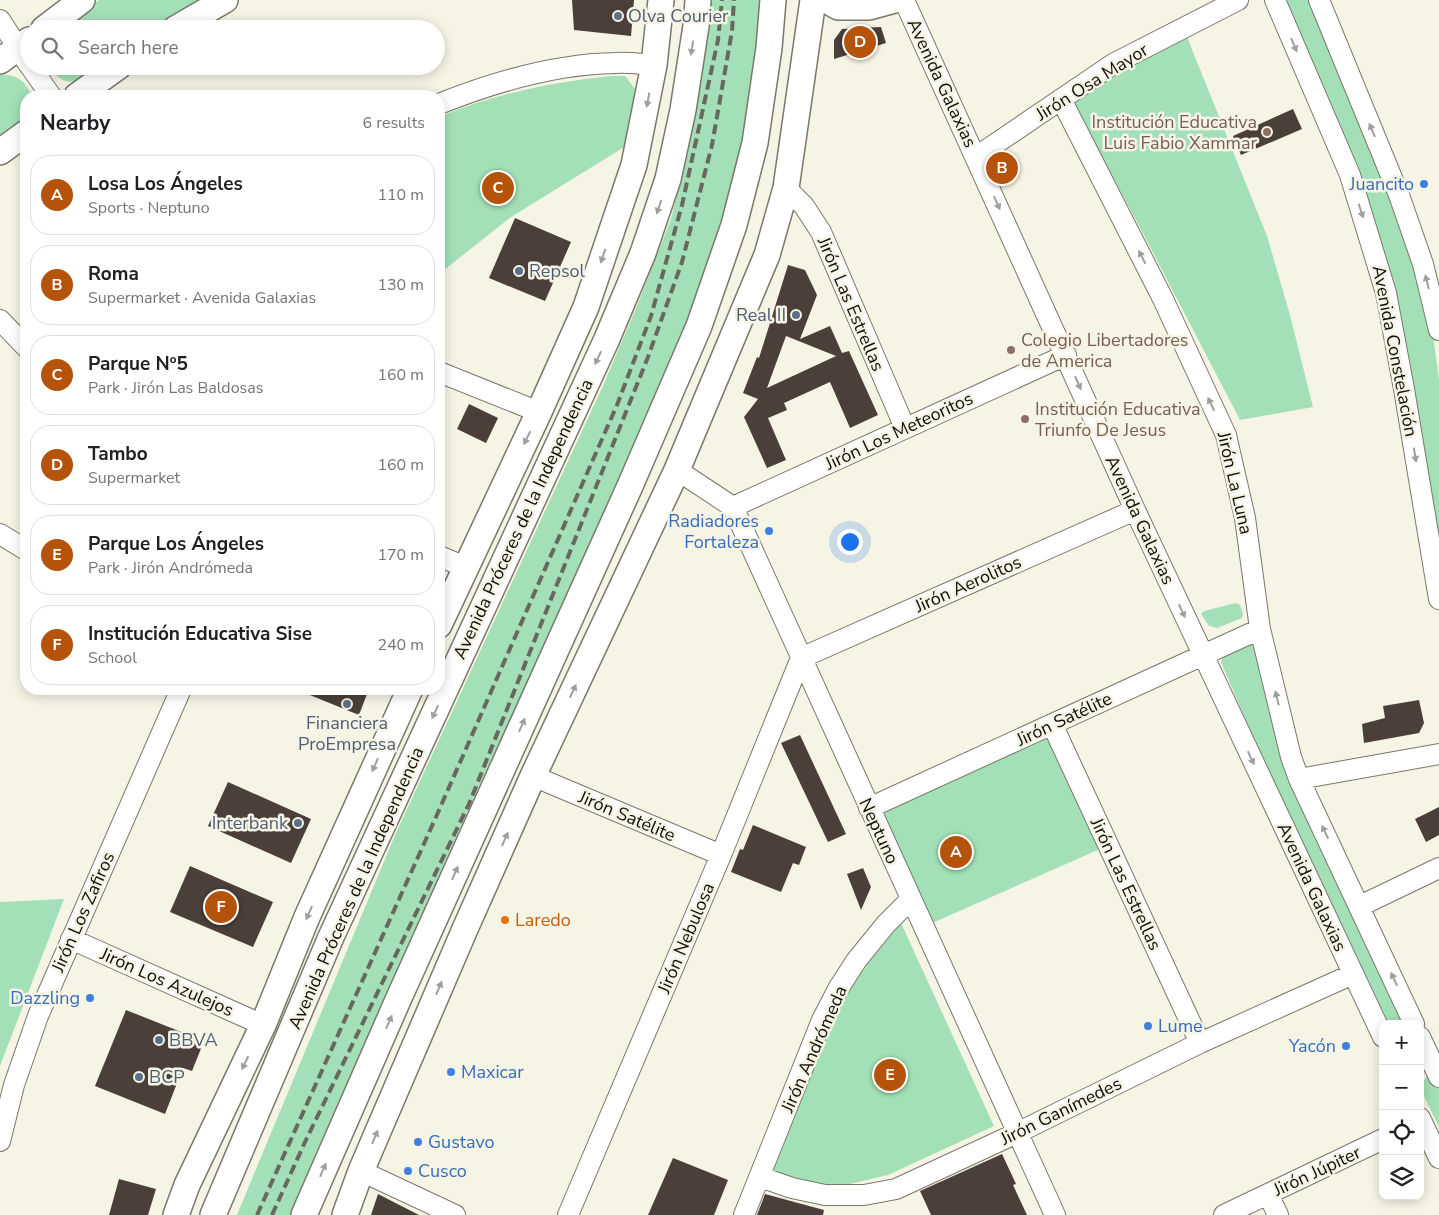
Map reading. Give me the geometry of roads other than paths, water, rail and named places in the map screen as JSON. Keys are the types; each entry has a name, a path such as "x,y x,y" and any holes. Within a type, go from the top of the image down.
{"main road":[{"path":"56,20 82,0"},
{"path":"191,20 225,0"},
{"name":"Avenida Próceres de la Independencia","path":"445,611 539,412 586,307 634,165 654,65 661,0"},
{"name":"Avenida Próceres de la Independencia","path":"445,690 602,350 643,253 668,179 683,110 696,26 698,0"},
{"path":"304,1215 402,991 626,494 699,326 734,226 755,143 769,48 773,0"},
{"path":"345,1215 361,1171 465,929 533,776 677,470 767,255 786,188 813,0"},
{"path":"826,0 838,7 869,7 895,0"},
{"path":"86,90 107,75"},
{"path":"0,152 20,137"},
{"name":"Avenida Próceres de la Independencia","path":"176,1215 187,1185 263,1025 307,917 407,695"},
{"name":"Avenida Próceres de la Independencia","path":"214,1215 335,928 443,695"}],"street":[{"name":"Avenida Galaxias","path":"904,0 1135,510 1379,1029"},
{"name":"Jirón Osa Mayor","path":"976,157 1113,64 1238,0"},
{"name":"Avenida Constelación","path":"1275,0 1350,175 1386,293 1403,380 1439,599"},
{"path":"1319,0 1399,195 1423,264 1439,330"},
{"path":"0,20 20,54"},
{"path":"445,101 460,95 514,80 573,66 616,63 654,65"},
{"path":"35,75 46,90"},
{"name":"Jirón La Luna","path":"1062,99 1163,299 1226,436 1245,518 1260,629 1291,757 1299,779"},
{"name":"Jirón Las Estrellas","path":"786,188 804,206 821,232 905,428"},
{"path":"0,320 20,341"},
{"name":"Jirón Los Meteoritos","path":"733,507 1066,355"},
{"path":"445,374 539,412"},
{"path":"677,470 733,507"},
{"name":"Neptuno","path":"733,507 1055,1215"},
{"name":"Jirón Aerolitos","path":"801,658 1135,510"},
{"path":"445,559 465,567"},
{"name":"Jirón Satélite","path":"869,808 1260,629"},
{"name":"Jirón Nebulosa","path":"568,1215 722,856 801,658"},
{"name":"Jirón Los Zafiros","path":"0,1141 14,1085 38,1016 178,695"},
{"name":"Jirón Las Estrellas","path":"1052,724 1200,1043"},
{"path":"1299,779 1439,754"},
{"name":"Jirón Satélite","path":"533,776 722,856"},
{"name":"Avenida Galaxias","path":"1299,779 1412,1020"},
{"path":"1360,906 1439,868"},
{"name":"Jirón Andrómeda","path":"744,1215 822,1020 838,989 856,961 886,924 911,900"},
{"name":"Jirón Los Azulejos","path":"71,939 263,1025"},
{"name":"Jirón Ganímedes","path":"760,1177 792,1188 825,1195 864,1195 896,1190 1200,1043 1353,974"},
{"path":"1424,1044 1439,1077"},
{"path":"1424,1126 1439,1158"},
{"name":"Jirón Júpiter","path":"1224,1215 1379,1141"},
{"path":"361,1171 455,1215"},
{"path":"1268,1194 1278,1215"}],"railway":[{"path":"257,1215 436,817 617,405 651,316 682,205 718,40 722,0"},
{"path":"272,1215 305,1142 469,804 648,357 682,262 712,145 732,31 734,0"}],"place":[{"name":"Olva Courier","path":"618,16"},
{"name":"Tambo","path":"860,42"},
{"name":"Institución Educativa Luis Fabio Xammar","path":"1267,132"},
{"name":"Roma","path":"1002,168"},
{"name":"Juancito","path":"1424,184"},
{"name":"Parque Nº5","path":"498,188"},
{"name":"Repsol","path":"519,271"},
{"name":"Real II","path":"796,315"},
{"name":"Colegio Libertadores de America","path":"1011,350"},
{"name":"Institución Educativa Triunfo De Jesus","path":"1025,419"},
{"name":"Radiadores Fortaleza","path":"769,531"},
{"name":"Financiera ProEmpresa","path":"347,704"},
{"name":"Interbank","path":"298,823"},
{"name":"Losa Los Ángeles","path":"956,852"},
{"name":"Institución Educativa Sise","path":"221,907"},
{"name":"Laredo","path":"505,920"},
{"name":"Dazzling","path":"90,998"},
{"name":"Lume","path":"1148,1026"},
{"name":"BBVA","path":"159,1040"},
{"name":"Yacón","path":"1346,1046"},
{"name":"Maxicar","path":"451,1072"},
{"name":"Parque Los Ángeles","path":"890,1075"},
{"name":"BCP","path":"139,1077"},
{"name":"Gustavo","path":"418,1142"},
{"name":"Cusco","path":"408,1171"}]}
